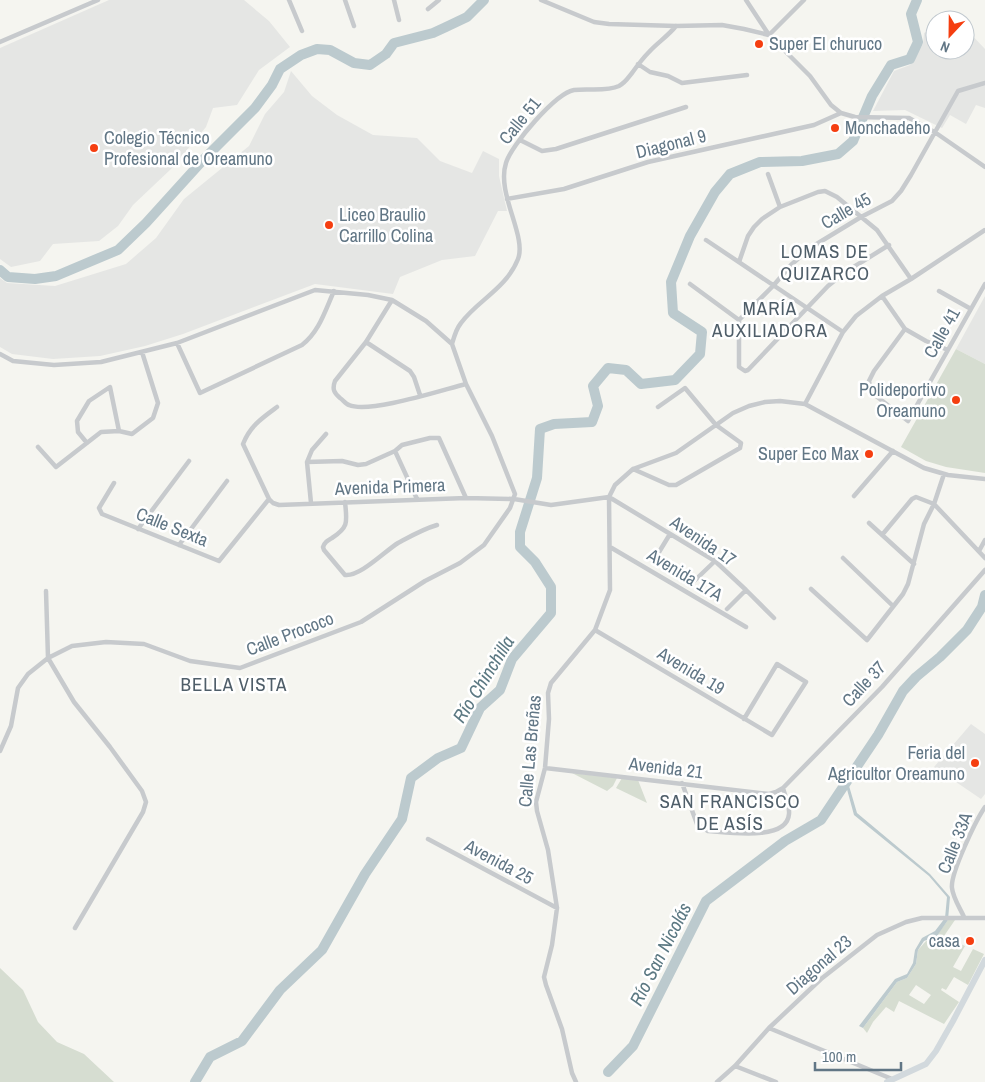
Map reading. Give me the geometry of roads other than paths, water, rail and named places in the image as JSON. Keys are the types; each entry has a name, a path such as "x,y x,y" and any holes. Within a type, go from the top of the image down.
{"main road":[{"path":"889,1081 926,1064 936,1051 985,960"}],"street":[{"path":"0,42 98,0"},
{"path":"289,0 302,31"},
{"path":"345,0 354,26"},
{"path":"394,0 399,20"},
{"path":"428,9 440,0"},
{"path":"541,0 594,22 609,24 722,26 744,28 769,35"},
{"path":"746,0 769,35 810,76 831,105 841,113 855,117 909,118 936,133 985,167"},
{"path":"769,35 804,0"},
{"name":"Calle 51","path":"452,344 460,324 509,276 518,260 520,246 504,182 506,161 520,140 554,100 564,94 572,90 619,86 624,83 649,51 676,26"},
{"path":"638,64 650,72 668,76 682,83 747,75"},
{"name":"Calle 45","path":"739,320 791,265 810,248 861,217 892,201 901,192 958,91 985,84"},
{"path":"520,140 542,151 556,149 686,106"},
{"name":"Diagonal 9","path":"507,199 564,189 648,162 814,125 841,113"},
{"path":"768,174 780,207"},
{"path":"739,262 748,236 754,226 780,207 825,191 837,197 877,230 911,279"},
{"path":"805,404 843,332 856,316 882,296 985,230"},
{"path":"706,240 843,332"},
{"path":"690,284 739,320 739,367 742,370 748,370 828,286 844,273 889,245"},
{"name":"Calle 41","path":"905,329 874,371 869,381 871,392 908,421 985,284"},
{"path":"0,354 13,361 54,365 101,362 177,343 316,290 368,294 392,300 426,321 452,344 466,384 496,444 514,488 516,494 514,499 538,504 561,504 609,496 615,486 633,469 676,453 734,413 749,406 780,401 805,404 924,468 944,474 985,479"},
{"path":"177,343 200,393 302,345 308,340 320,322 334,291"},
{"path":"939,291 971,309"},
{"path":"882,296 905,329 926,341 948,350"},
{"path":"392,300 366,342 335,381 334,392 350,405 367,407 466,384"},
{"path":"366,342 410,371 420,396"},
{"path":"38,447 56,467 101,432 119,431 132,434 153,418 158,403 142,352"},
{"path":"87,443 78,432 76,421 89,401 110,387 119,431"},
{"path":"633,469 672,486 742,446 741,443 716,425 685,388 658,407"},
{"path":"269,499 243,444 254,425 277,406"},
{"path":"311,503 307,462 312,450 326,434"},
{"path":"307,462 342,461 358,465 366,464 402,446 430,438 438,438 466,498"},
{"path":"395,451 418,499"},
{"path":"854,496 893,451"},
{"path":"138,529 189,461"},
{"path":"811,589 867,640 903,594 914,564 922,530 934,504 944,474"},
{"path":"179,545 227,481"},
{"name":"Calle Sexta","path":"114,483 99,508 102,514 219,561 269,499"},
{"name":"Avenida 17","path":"609,496 715,561 774,618"},
{"name":"Calle Las Breñas","path":"576,1082 572,1073 562,1029 544,977 552,945 557,908 548,850 536,802 545,768 549,719 548,692 551,683 595,630 610,590 609,496"},
{"path":"882,535 916,496 934,504 985,558"},
{"name":"Avenida Primera","path":"269,499 279,505 418,499 514,499"},
{"name":"Calle Prococo","path":"0,751 11,726 18,688 28,674 48,658 72,646 106,642 144,644 190,661 240,668 361,622 425,581 460,563 484,545 502,522 514,499"},
{"path":"345,502 346,526 341,532 324,543 323,547 345,574 355,574 398,543 424,529 437,525"},
{"path":"869,523 914,564"},
{"path":"653,562 670,534"},
{"path":"979,551 985,540"},
{"name":"Avenida 17A","path":"610,547 746,627"},
{"path":"843,558 893,606"},
{"path":"690,585 715,561"},
{"name":"Calle 37","path":"783,788 882,687 985,570"},
{"path":"727,609 746,590"},
{"path":"46,591 48,658 74,702 142,791 146,802 143,812 75,928"},
{"name":"Avenida 19","path":"595,630 744,719 772,735 806,682 777,664 744,719"},
{"name":"Avenida 21","path":"545,768 769,794 783,788"},
{"path":"682,783 697,824 701,828 708,831 760,834 770,832 787,821 790,816 783,788"},
{"name":"Calle 33A","path":"964,918 954,896 952,882 960,857 985,807"},
{"name":"Avenida 25","path":"428,840 557,908"},
{"name":"Diagonal 23","path":"717,1082 769,1028 821,979 878,934 906,922 922,918 964,918"},
{"path":"964,918 985,918"},
{"path":"769,1028 889,1081"},
{"path":"734,1066 776,1082"}],"waterway":[{"path":"0,270 8,277 35,279 56,276 118,250 255,108 272,85 280,69 301,55 317,49 330,50 354,63 370,65 386,54 394,43 433,33 467,17 484,0"},
{"name":"Río Chinchilla","path":"195,1082 210,1057 242,1041 280,990 322,950 365,874 402,819 411,778 438,758 461,748 480,708 500,690 512,659 551,613 551,587 535,562 520,547 520,532 537,478 540,429 554,424 592,422 598,406 593,386 608,368 626,370 641,384 675,380 700,354 702,332 673,313 671,282 690,236 715,192 730,174 760,162 802,161 838,154 853,141 872,96 891,65 910,59 918,42 911,14 917,0"},
{"name":"Río San Nicolás","path":"608,1072 633,1046 706,901 785,841 821,820 878,735 903,691 967,630 982,607 985,595"}],"place":[{"name":"Super El churuco","path":"759,44"},
{"name":"Monchadeho","path":"835,128"},
{"name":"Colegio Técnico Profesional de Oreamuno","path":"94,148"},
{"name":"Liceo Braulio Carrillo Colina","path":"329,225"},
{"name":"Polideportivo Oreamuno","path":"956,400"},
{"name":"Super Eco Max","path":"869,454"},
{"name":"Feria del Agricultor Oreamuno","path":"975,763"},
{"name":"casa","path":"970,941"}],"district":[{"name":"LOMAS DE QUIZARCO","path":"825,262"},
{"name":"MARÍA AUXILIADORA","path":"770,319"},
{"name":"BELLA VISTA","path":"234,684"},
{"name":"SAN FRANCISCO DE ASÍS","path":"730,812"}]}
